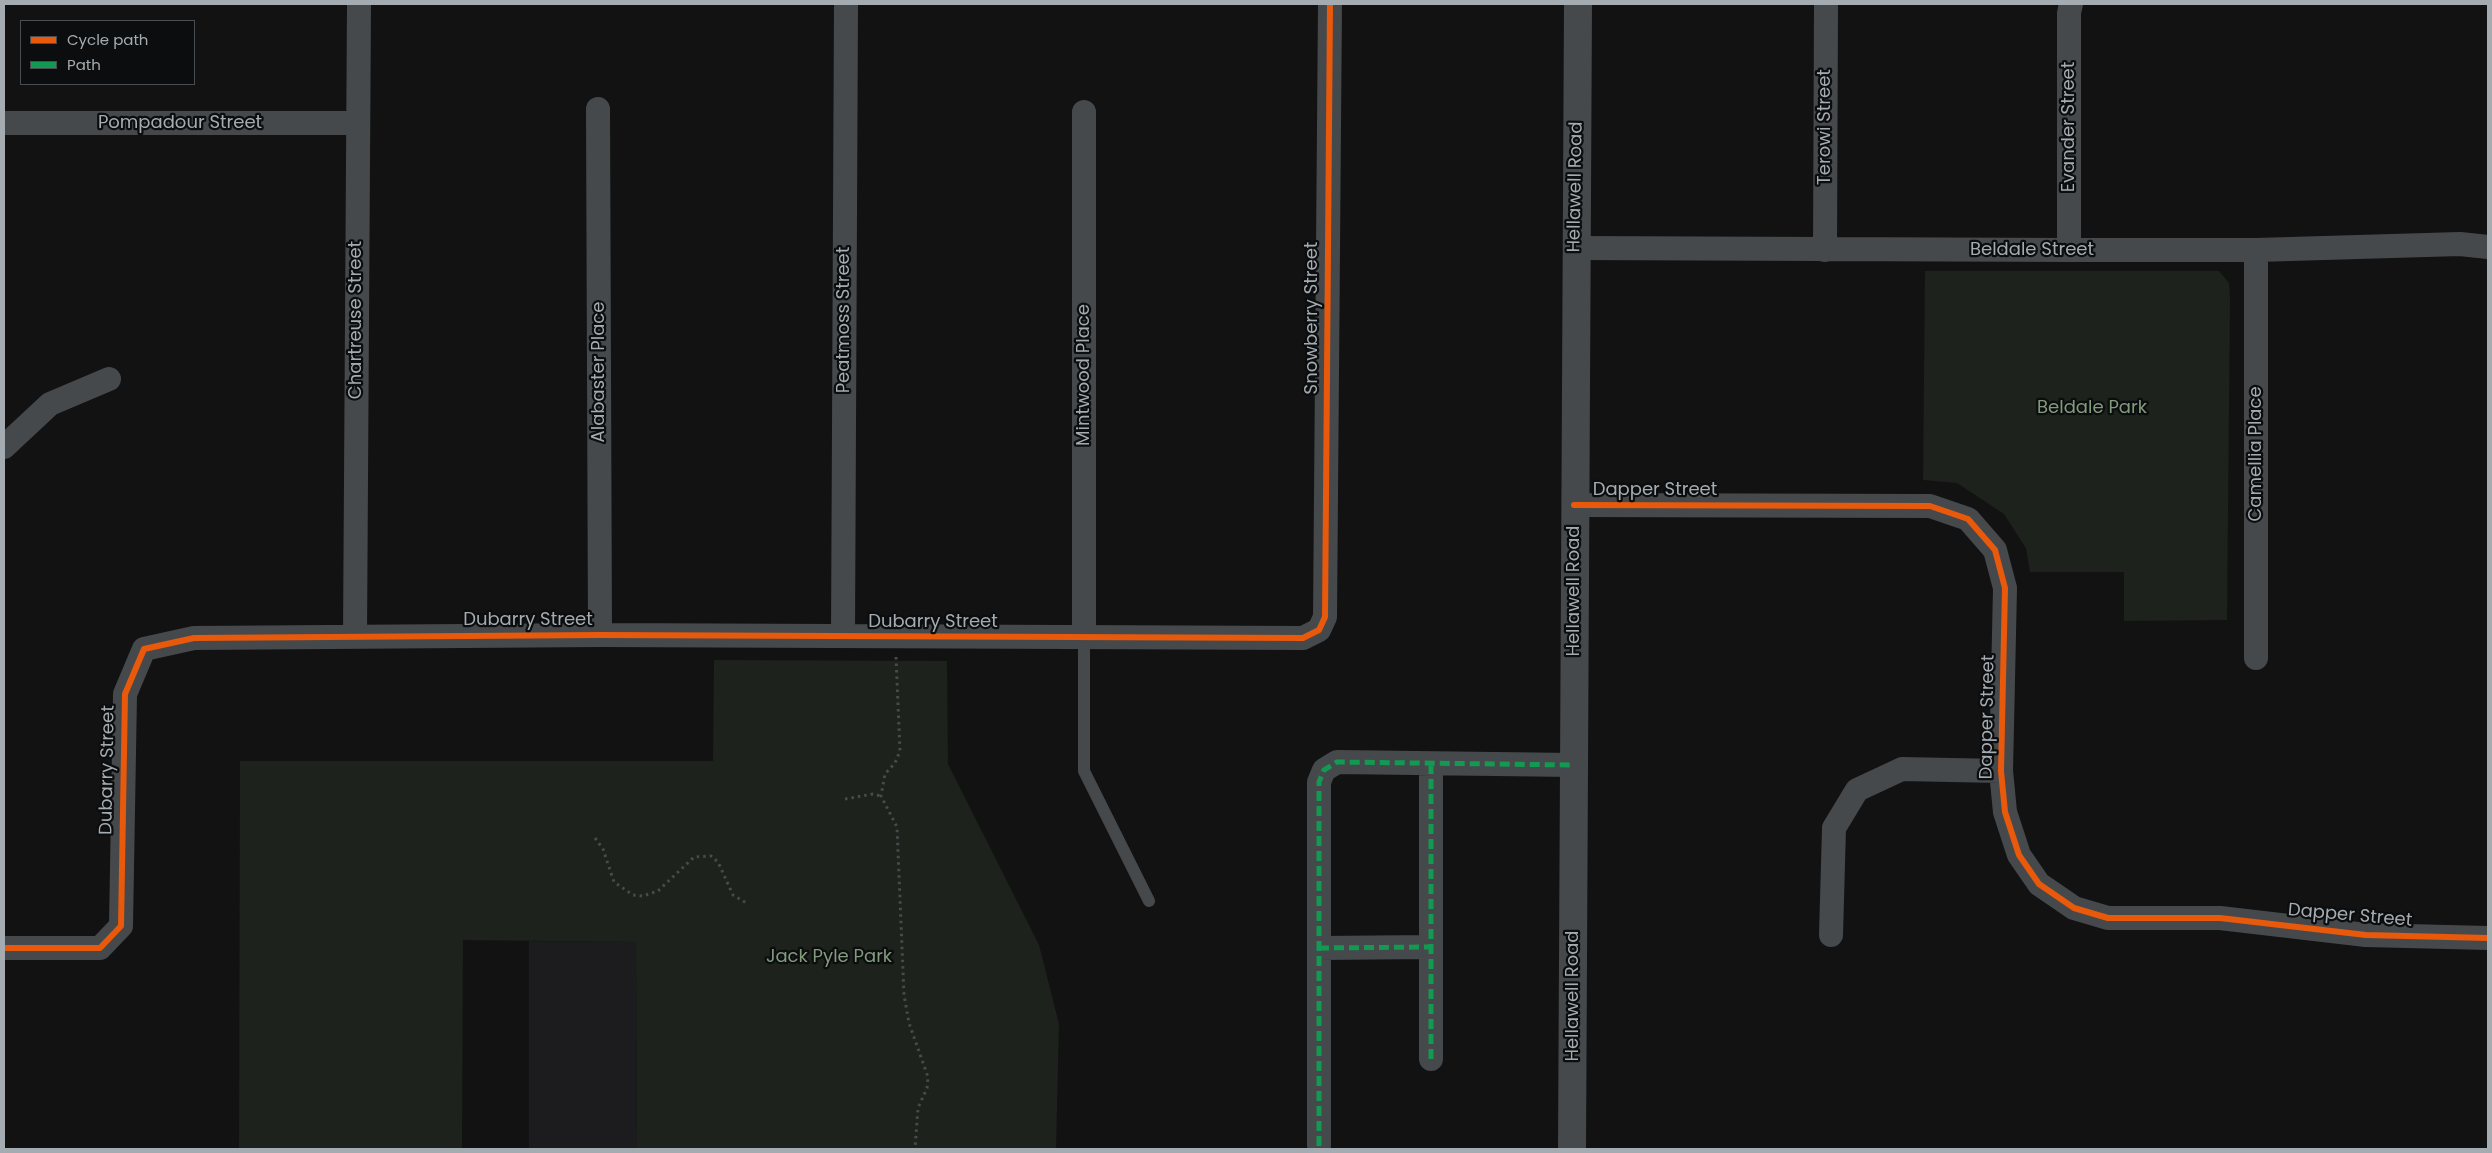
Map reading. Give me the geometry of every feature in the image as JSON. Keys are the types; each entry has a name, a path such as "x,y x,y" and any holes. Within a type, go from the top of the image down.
{"street":[{"name":"Chartreuse Street","path":"355,636 359,4"},
{"name":"Peatmoss Street","path":"843,636 846,4"},
{"name":"Snowberry Street","path":"1319,630 1325,617 1330,4"},
{"name":"Hellawell Road","path":"1572,1136 1578,4"},
{"name":"Terowi Street","path":"1825,250 1826,4"},
{"name":"Evander Street","path":"2069,250 2069,13 2071,4"},
{"name":"Alabaster Place","path":"598,108 600,635"},
{"name":"Mintwood Place","path":"1084,112 1084,638"},
{"name":"Pompadour Street","path":"4,123 357,123"},
{"name":"Beldale Street","path":"1576,248 2256,250 2460,244 2488,247"},
{"name":"Camellia Place","path":"2256,250 2256,658"},
{"path":"4,447 50,404 109,379"},
{"name":"Dapper Street","path":"1574,505 1930,506 1968,519 1995,550 2005,588 2001,771 2005,812 2019,855 2038,884 2074,908 2108,918 2220,918 2366,935 2488,938"},
{"name":"Dubarry Street","path":"4,948 100,948 121,926 125,694 144,649 194,638 600,635 1303,638 1319,630"},
{"path":"1319,1146 1318,782 1324,770 1337,762 1574,765"},
{"path":"1431,764 1431,1059"},
{"path":"1831,935 1834,828 1857,790 1902,769 2001,771"},
{"path":"1319,948 1431,947"},
{"path":"1552,1149 1572,1136"}],"lane":[{"path":"1084,638 1084,771 1149,901"}],"path":[{"path":"895,637 900,751 895,764 885,774 881,796 897,827 904,995 909,1023 928,1077 927,1088 918,1108 915,1149"},
{"path":"845,799 873,794 881,796"},
{"path":"595,838 603,849 614,882 633,895 643,896 658,891 694,857 711,856 718,862 733,895 748,904"}],"shaded area":[{"path":"529,941 636,942 637,1149 529,1149"}],"green space":[{"name":"Beldale Park","path":"1925,271 2219,271 2229,283 2230,300 2227,620 2124,621 2124,572 2030,572 2026,548 2004,514 1957,483 1923,480"},
{"name":"Jack Pyle Park","path":"714,660 947,661 948,764 1039,945 1059,1024 1056,1149 637,1149 636,942 463,940 462,1149 239,1149 240,761 713,761"}],"marked path":[{"path":"1319,1146 1319,782 1324,770 1337,762 1574,765"},
{"path":"1431,764 1431,1059"},
{"path":"1319,948 1431,947"}],"cycle path":[{"path":"4,948 100,948 121,926 125,694 144,649 194,638 600,635 1303,638 1319,630 1325,617 1330,4"},
{"path":"1574,505 1930,506 1968,519 1995,550 2005,588 2001,771 2005,812 2019,855 2039,884 2074,908 2108,918 2220,918 2366,935 2488,938"}]}
